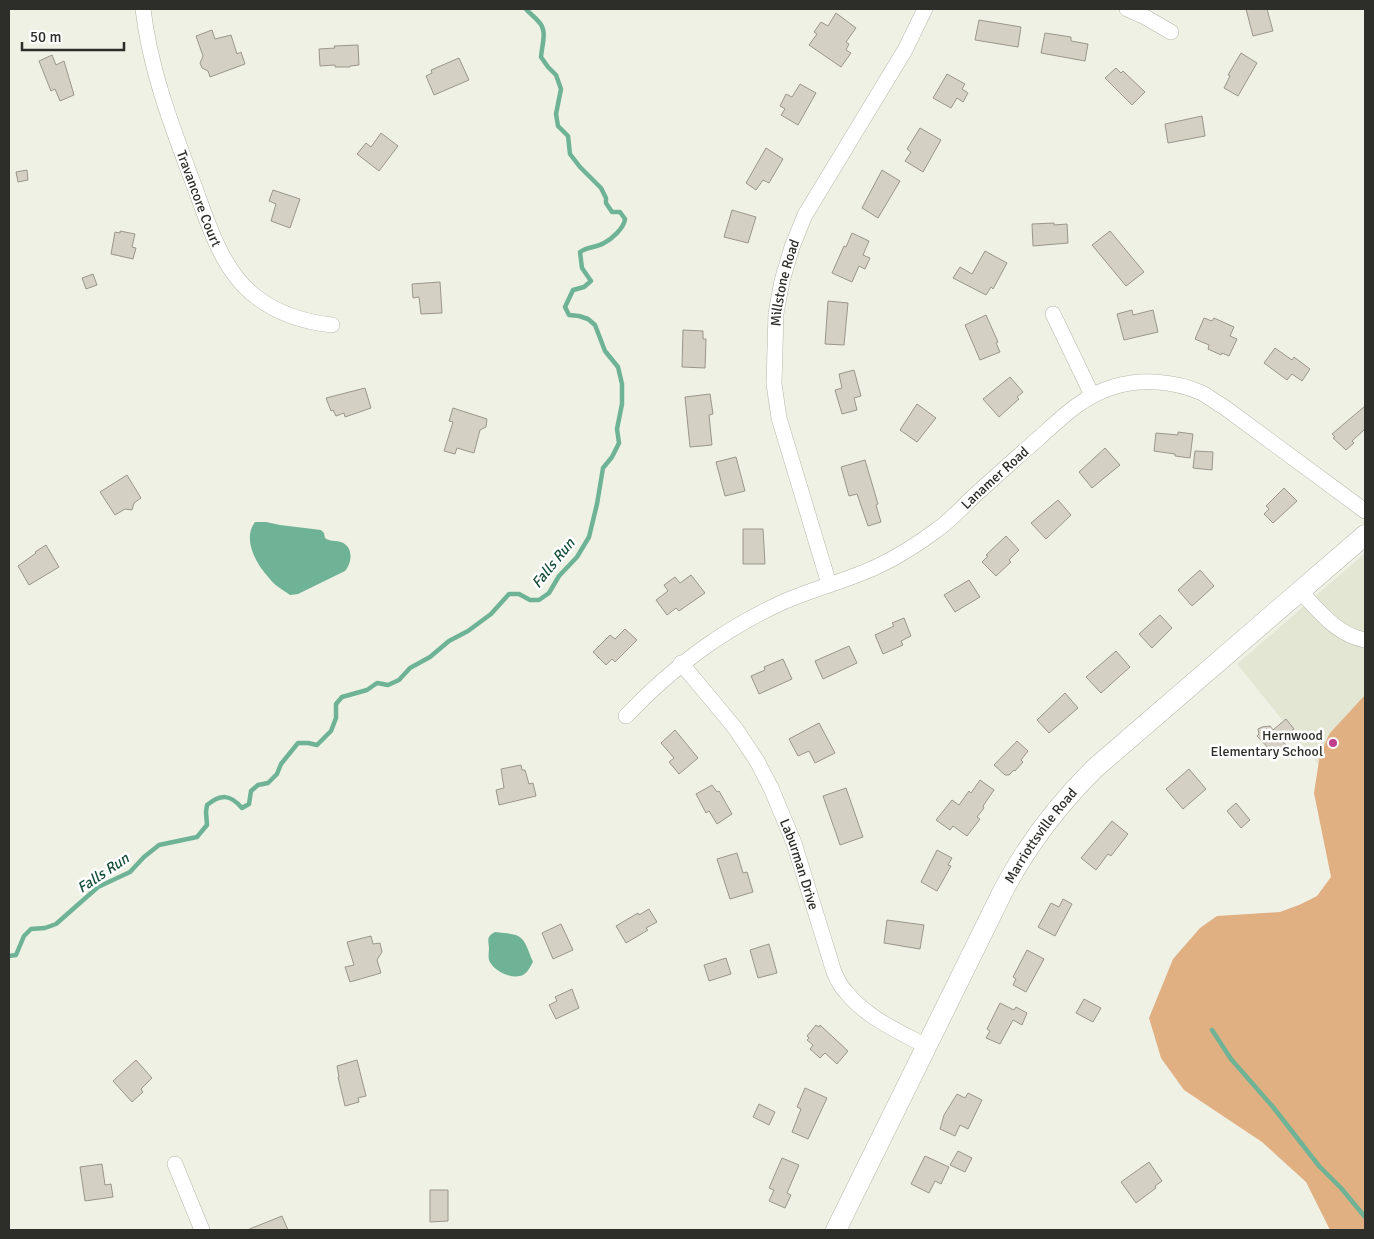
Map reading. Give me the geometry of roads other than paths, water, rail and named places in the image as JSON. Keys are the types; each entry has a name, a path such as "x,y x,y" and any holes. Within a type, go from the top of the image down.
{"main road":[{"name":"Marriottsville Road","path":"836,1230 1012,872 1032,840 1052,814 1094,769 1365,535"}],"street":[{"name":"Travancore Court","path":"142,9 148,50 168,118 210,225 230,268 255,296 275,308 293,318 312,323 332,325"},
{"name":"Millstone Road","path":"828,584 779,418 774,384 776,313 782,281 792,247 806,215 905,50 925,9"},
{"path":"1127,9 1171,32"},
{"path":"1053,314 1092,395"},
{"name":"Lanamer Road","path":"626,716 681,663 714,639 745,620 782,602 875,567 907,550 939,528 1067,412 1092,395 1113,387 1154,382 1180,386 1202,393 1224,407 1365,511"},
{"path":"1300,592 1338,629 1349,636 1365,640"},
{"name":"Laburman Drive","path":"681,663 735,728 771,788 794,843 834,972 845,992 879,1022 926,1046"},
{"path":"174,1164 202,1230"}],"waterway":[{"name":"Falls Run","path":"9,956 16,955 24,936 31,929 45,928 56,924 98,887 130,872 159,845 197,837 207,825 207,805 212,801 225,797 238,803 242,808 249,804 251,791 258,785 268,783 277,774 281,764 298,743 317,745 331,731 336,718 336,704 342,697 367,690 377,683 388,685 399,680 410,668 430,657 449,641 468,631 491,614 509,594 519,594 530,600 539,600 549,593 559,576 577,557 589,537 603,468 612,457 619,443 617,429 622,404 622,384 618,367 605,351 595,325 588,319 569,315 565,307 573,290 584,287 591,281 582,268 580,252 601,245 611,239 620,229 625,219 620,212 612,212 606,203 606,198 601,188 570,154 568,136 558,126 556,114 561,89 556,75 541,57 544,38 543,29 526,9"},
{"path":"1212,1030 1231,1059 1273,1107 1319,1166 1341,1188 1365,1217"}],"place":[{"name":"Hernwood Elementary School","path":"1333,743"}]}
